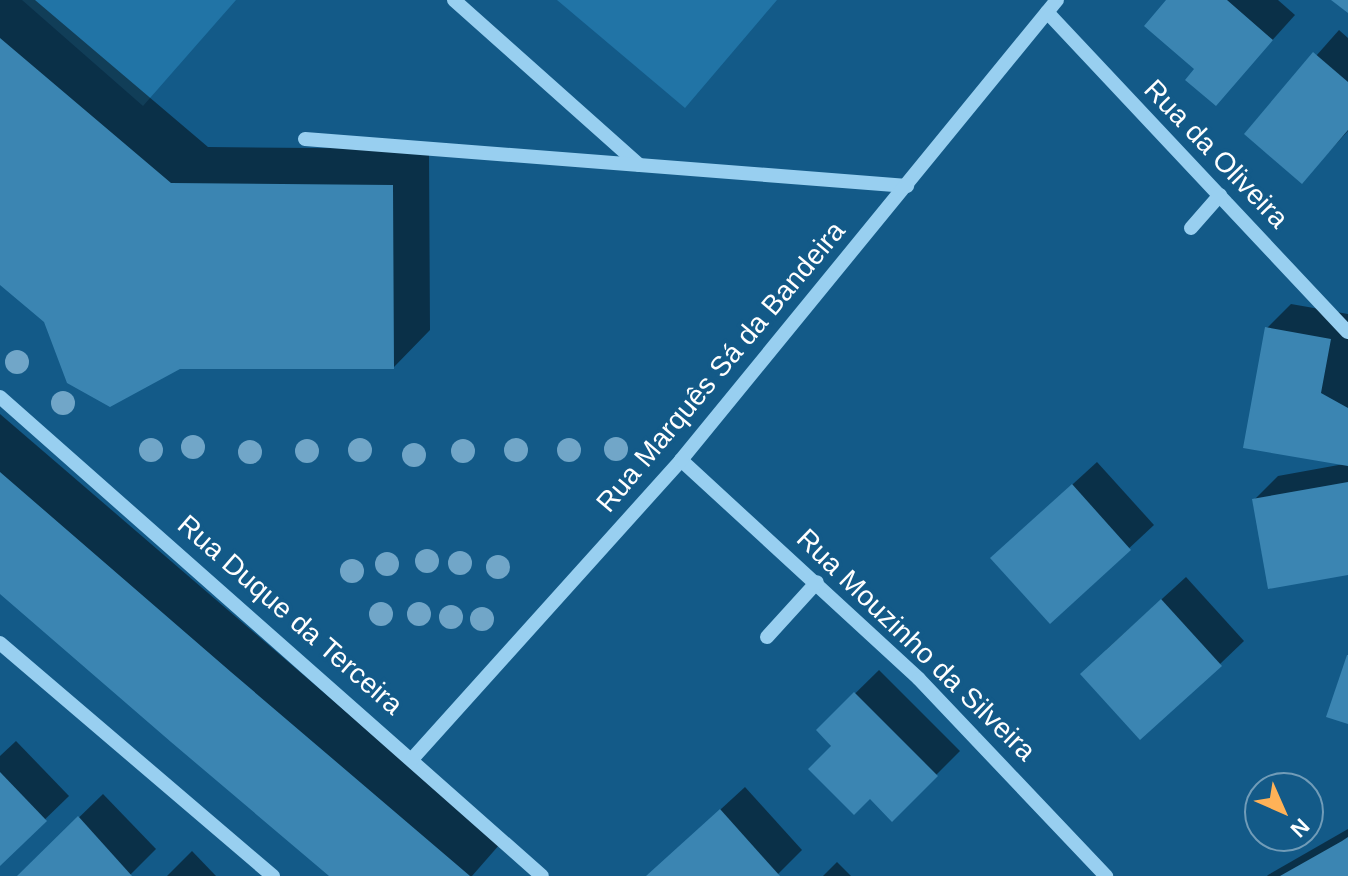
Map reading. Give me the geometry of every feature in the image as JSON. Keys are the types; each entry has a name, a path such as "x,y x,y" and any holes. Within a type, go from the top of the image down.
{"street":[{"path":"454,0 640,165"},
{"name":"Rua Marquês Sá da Bandeira","path":"413,758 681,460 1052,6"},
{"name":"Rua da Oliveira","path":"1052,6 1220,195 1348,332"},
{"path":"305,139 907,186"},
{"path":"1191,228 1220,195"},
{"name":"Rua Duque da Terceira","path":"0,397 413,758 525,870 542,876"},
{"name":"Rua Mouzinho da Silveira","path":"681,460 817,582 1014,774 1106,876"},
{"path":"767,637 817,582"},
{"path":"0,643 273,876"}],"shaded area":[{"path":"22,0 236,0 143,106"},
{"path":"557,0 777,0 685,108"}],"building":[{"path":"1166,0 1227,0 1273,40 1216,106 1185,80 1194,69 1144,26"},
{"path":"1331,0 1348,0 1348,13"},
{"path":"0,38 171,183 393,185 394,369 180,369 110,407 67,383 44,322 0,285"},
{"path":"1313,52 1348,82 1348,130 1302,184 1244,134"},
{"path":"1265,327 1331,339 1321,393 1348,408 1348,466 1243,448"},
{"path":"0,472 470,876 329,876 171,742 0,594"},
{"path":"1348,482 1348,575 1268,589 1252,499"},
{"path":"1072,484 1131,550 1050,624 990,558"},
{"path":"1161,599 1222,666 1140,740 1080,674"},
{"path":"1348,655 1348,724 1326,717"},
{"path":"854,692 938,776 892,822 870,799 854,815 808,769 831,746 816,730"},
{"path":"0,772 47,821 0,866"},
{"path":"720,809 780,876 646,876"},
{"path":"78,816 132,876 17,876"},
{"path":"1348,837 1348,876 1280,876 1324,852"}]}
